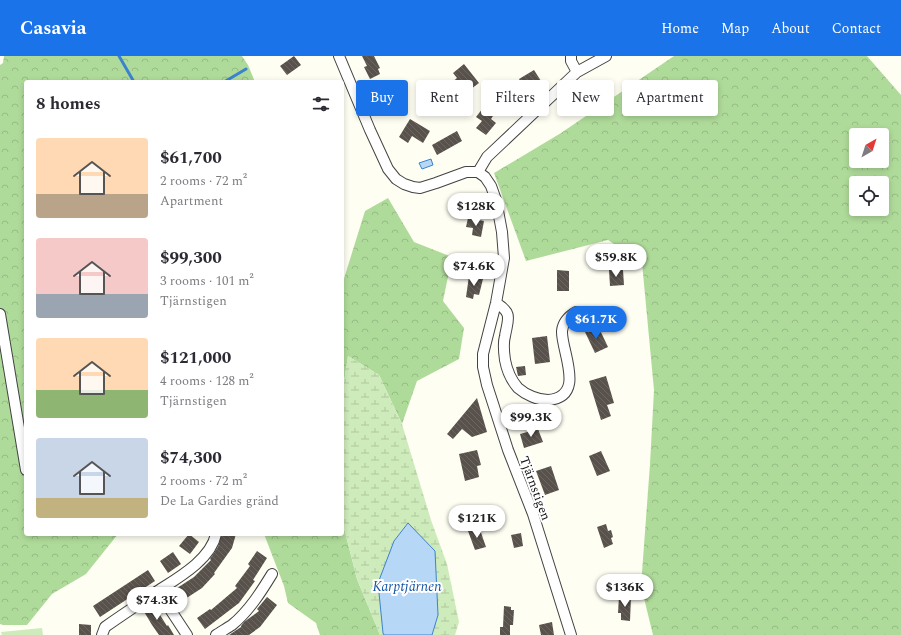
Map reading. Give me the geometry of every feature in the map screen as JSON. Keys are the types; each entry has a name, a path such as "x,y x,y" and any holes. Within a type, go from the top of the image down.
{"street":[{"path":"339,56 388,169 396,179 404,184 420,188 436,184 470,171 478,172 488,158 578,72 606,56"},
{"path":"571,56 571,62 578,72"},
{"name":"Tjärnstigen","path":"478,172 485,177 491,186 496,200 502,232 504,258 496,303 482,359 487,385 508,450 537,527 571,635"},
{"path":"496,303 507,312 509,317 504,338 507,370 513,382 525,393 534,398 544,400 562,396 570,383 570,372 562,330 567,319 576,312"},
{"path":"0,314 24,458"},
{"path":"102,635 105,627 189,570 203,557 216,536"},
{"path":"216,635 232,624 248,608 263,590 272,574"},
{"path":"158,591 187,635"}],"green space":[{"path":"4,56 242,56 248,65 254,80 24,80 24,536 116,536 86,574 52,594 27,625 0,624 0,65 3,63"},
{"path":"674,56 867,56 901,95 901,635 653,635 641,586 654,390 642,263 608,240 526,261 494,173 561,133 586,116 614,116 614,97 622,91 622,116 718,116 718,80 639,80"},
{"path":"388,198 414,242 452,257 443,301 464,328 459,359 417,381 402,424 379,375 348,356 344,382 344,279 365,211"},
{"path":"348,356 379,375 402,424 431,520 447,564 459,622 455,635 432,635 438,615 408,523 394,541 383,633 384,635 380,635 357,579 344,528 344,383"},
{"path":"344,528 357,579 380,635 320,635 316,623 288,603 284,586 265,536 344,536"},
{"path":"42,628 43,635 2,635 1,632"}],"water":[{"path":"431,159 433,165 422,169 419,163"},
{"name":"Karptjärnen","path":"408,523 435,551 438,615 432,635 384,635 378,583 394,541"}],"building":[{"path":"294,56 301,65 287,75 280,66"},
{"path":"362,56 374,56 380,68 378,69 380,74 370,79 364,67 367,66"},
{"path":"464,64 479,83 473,88 473,80 454,80 457,78 453,73"},
{"path":"534,70 540,80 520,80"},
{"path":"481,111 481,116 493,116 491,119 496,123 486,135 476,128 482,121 476,117"},
{"path":"410,119 430,131 423,143 412,136 408,143 399,137"},
{"path":"457,131 462,141 437,155 432,145"},
{"path":"468,218 484,221 481,237 472,235 473,228 466,227"},
{"path":"557,270 569,271 569,291 557,291"},
{"path":"609,270 623,270 624,285 610,286"},
{"path":"469,276 483,279 479,295 474,294 473,299 466,297"},
{"path":"598,326 608,347 595,353 585,332"},
{"path":"547,336 550,362 535,364 532,338"},
{"path":"525,366 526,375 518,376 516,367"},
{"path":"606,376 614,403 607,405 611,416 601,420 589,381"},
{"path":"477,398 487,432 472,437 462,429 453,439 447,434"},
{"path":"538,429 543,442 524,448 520,434"},
{"path":"477,450 481,465 477,466 479,477 465,481 459,454"},
{"path":"601,451 610,471 597,476 589,456"},
{"path":"551,466 559,490 545,495 536,471"},
{"path":"606,524 608,531 611,530 613,544 604,548 597,527"},
{"path":"479,527 486,547 475,550 468,531"},
{"path":"521,533 523,546 514,548 511,535"},
{"path":"187,536 192,536 199,542 190,554 179,546"},
{"path":"221,536 235,536 232,548 214,573 215,574 202,588 182,601 174,590 194,577 211,560 210,559 218,547"},
{"path":"257,551 267,558 253,580 255,581 239,603 205,629 197,618 210,609 211,610 237,588 235,586 250,566 248,564"},
{"path":"173,552 181,564 168,573 160,561"},
{"path":"148,570 155,581 100,617 93,606"},
{"path":"619,596 631,597 630,621 621,620 621,613 618,613"},
{"path":"267,597 277,605 260,627 249,635 229,635 241,627 244,622 259,611 257,609"},
{"path":"153,604 174,635 159,635 152,625 143,610"},
{"path":"504,606 511,607 511,610 514,610 513,625 510,625 510,635 500,635 500,627 503,627"},
{"path":"552,622 554,635 541,635 539,625"},
{"path":"79,624 91,625 91,635 79,635"}],"waterway":[{"path":"119,56 133,80"},
{"path":"227,80 246,69"}]}
